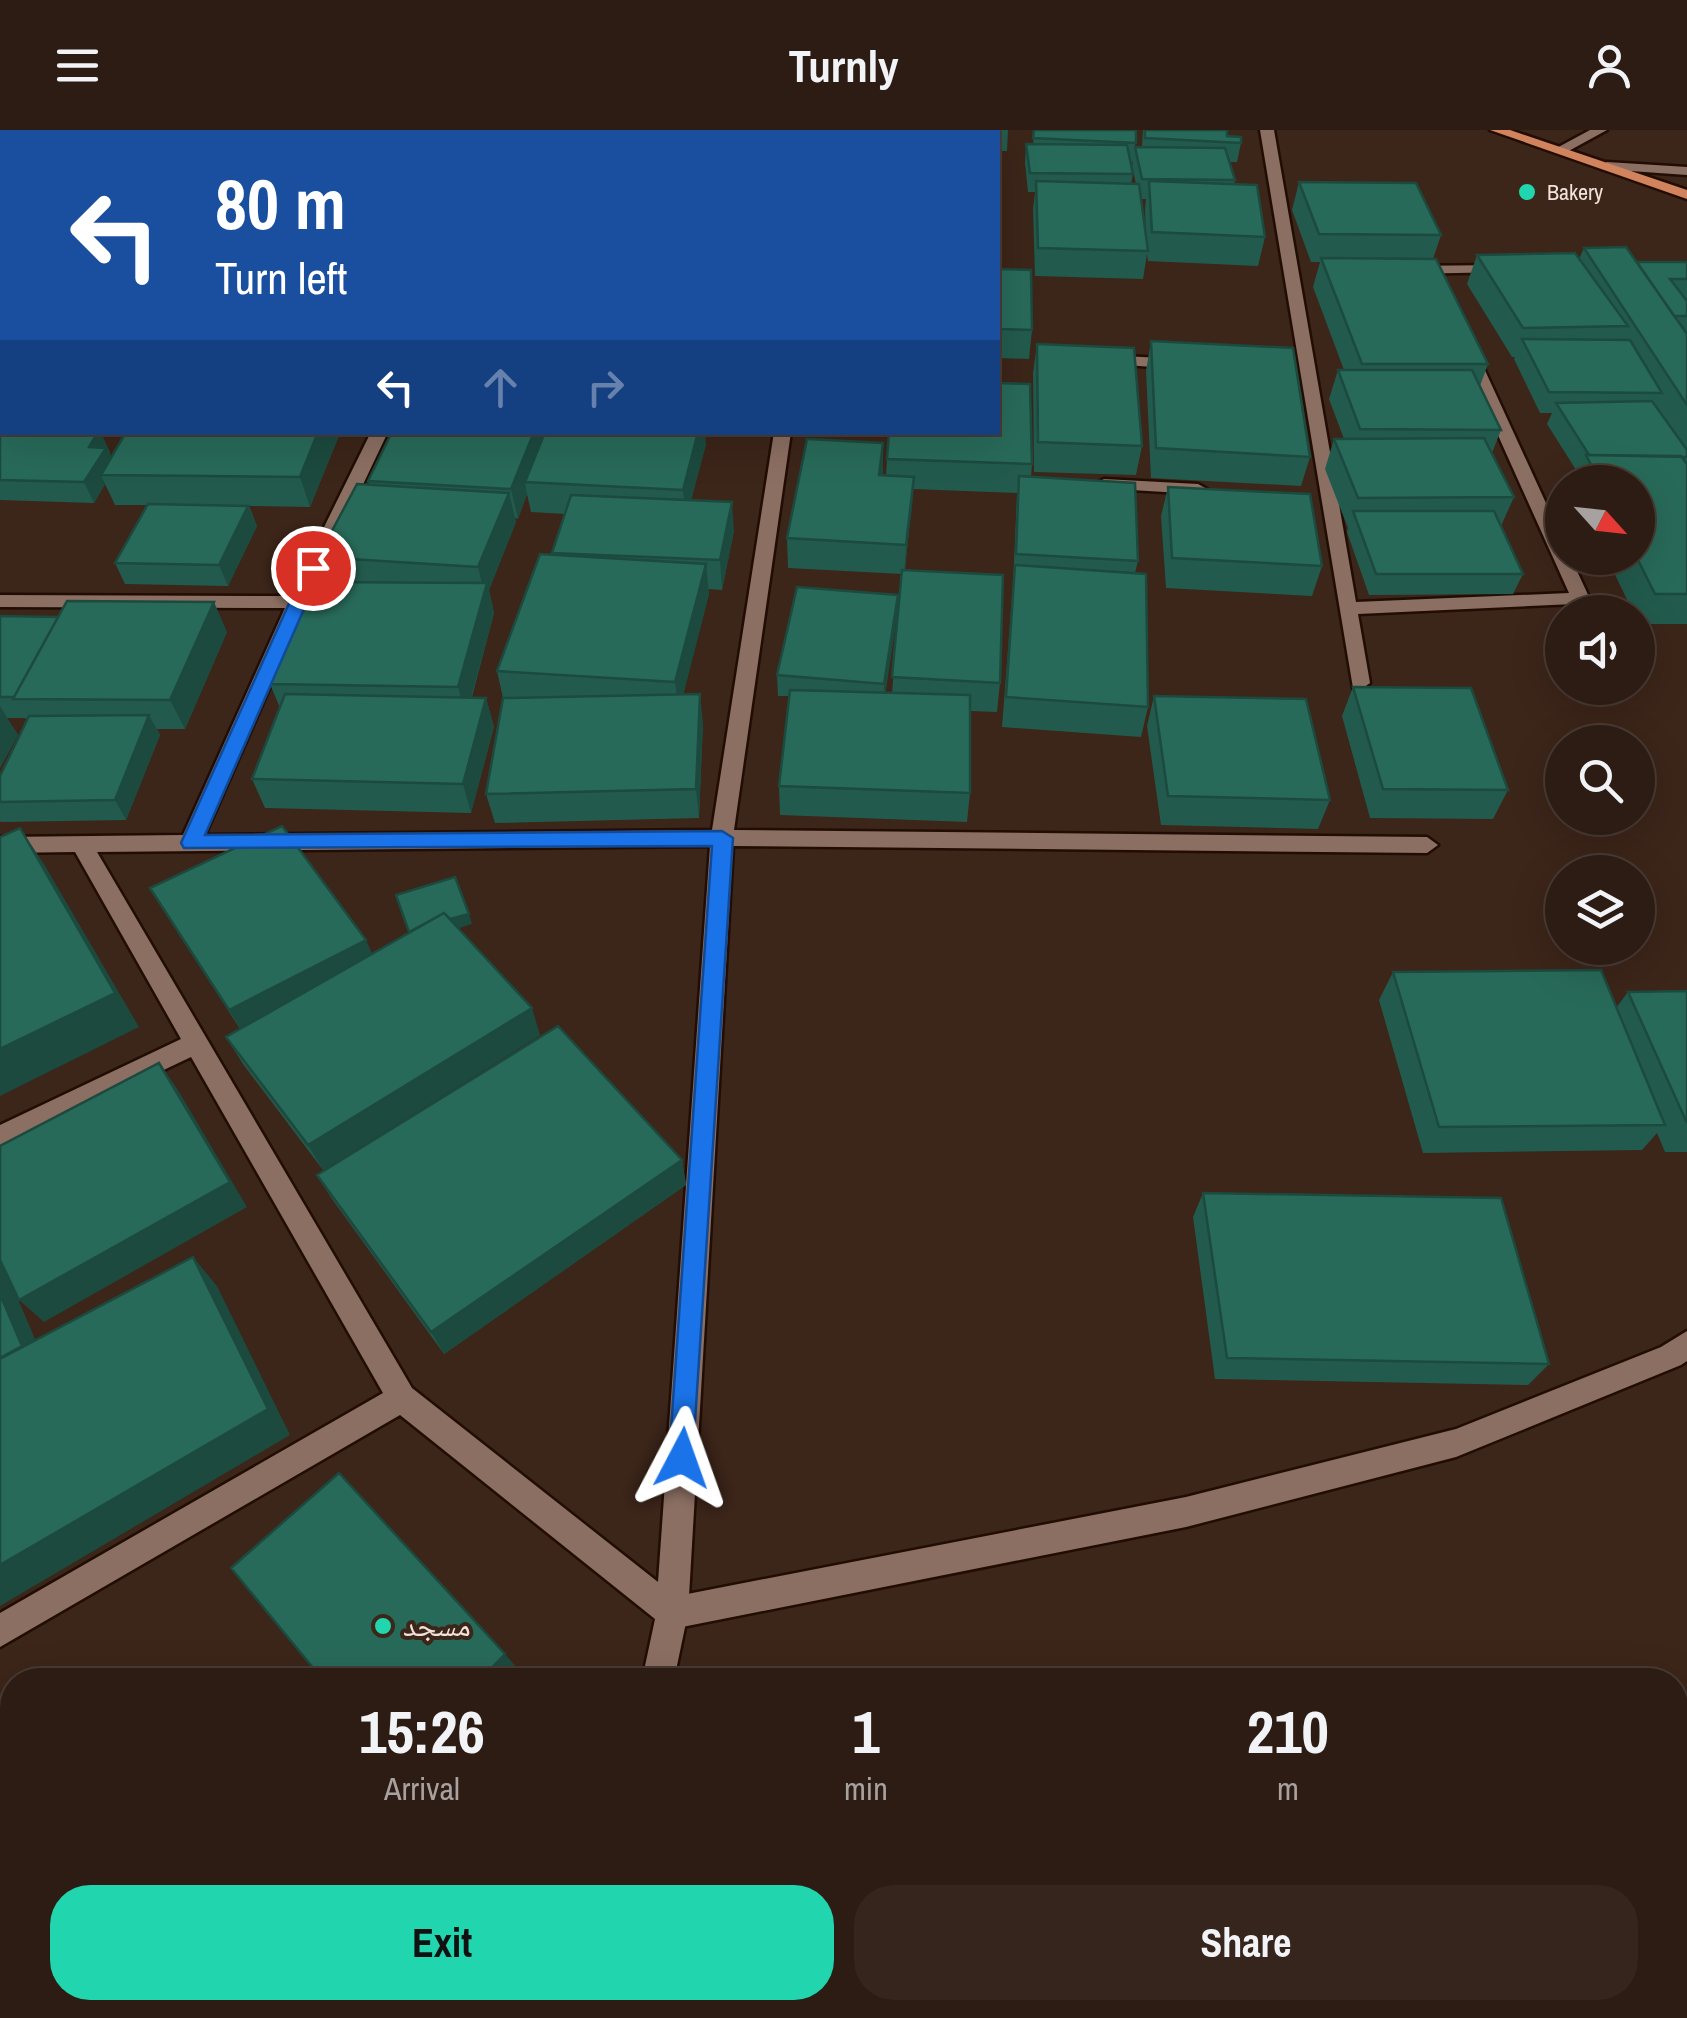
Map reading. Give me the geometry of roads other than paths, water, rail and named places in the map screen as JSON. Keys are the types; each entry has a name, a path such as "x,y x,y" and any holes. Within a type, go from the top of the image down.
{"main road":[{"path":"1497,130 1687,194"},
{"path":"1524,140 1592,173 1687,208"}],"street":[{"path":"1267,130 1280,208 1300,271 1298,370 1319,495 1347,608 1360,683"},
{"path":"1560,150 1600,130"},
{"path":"1607,166 1687,171"},
{"path":"1261,207 1280,208"},
{"path":"1396,270 1436,278 1524,269"},
{"path":"1463,339 1579,595"},
{"path":"1084,359 1196,364"},
{"path":"191,843 297,602 379,435"},
{"path":"661,1668 672,1614 722,838 783,435"},
{"path":"1088,483 1217,490"},
{"path":"0,601 297,602"},
{"path":"1347,608 1545,605"},
{"path":"0,846 722,838 1427,846"},
{"path":"80,844 402,1398 672,1614 1186,1512 1456,1443 1672,1356 1687,1344"},
{"path":"0,1137 196,1044"},
{"path":"0,1630 402,1398"}],"place":[{"name":"Bakery","path":"1527,192"},
{"name":"مسجد","path":"383,1626"}]}
